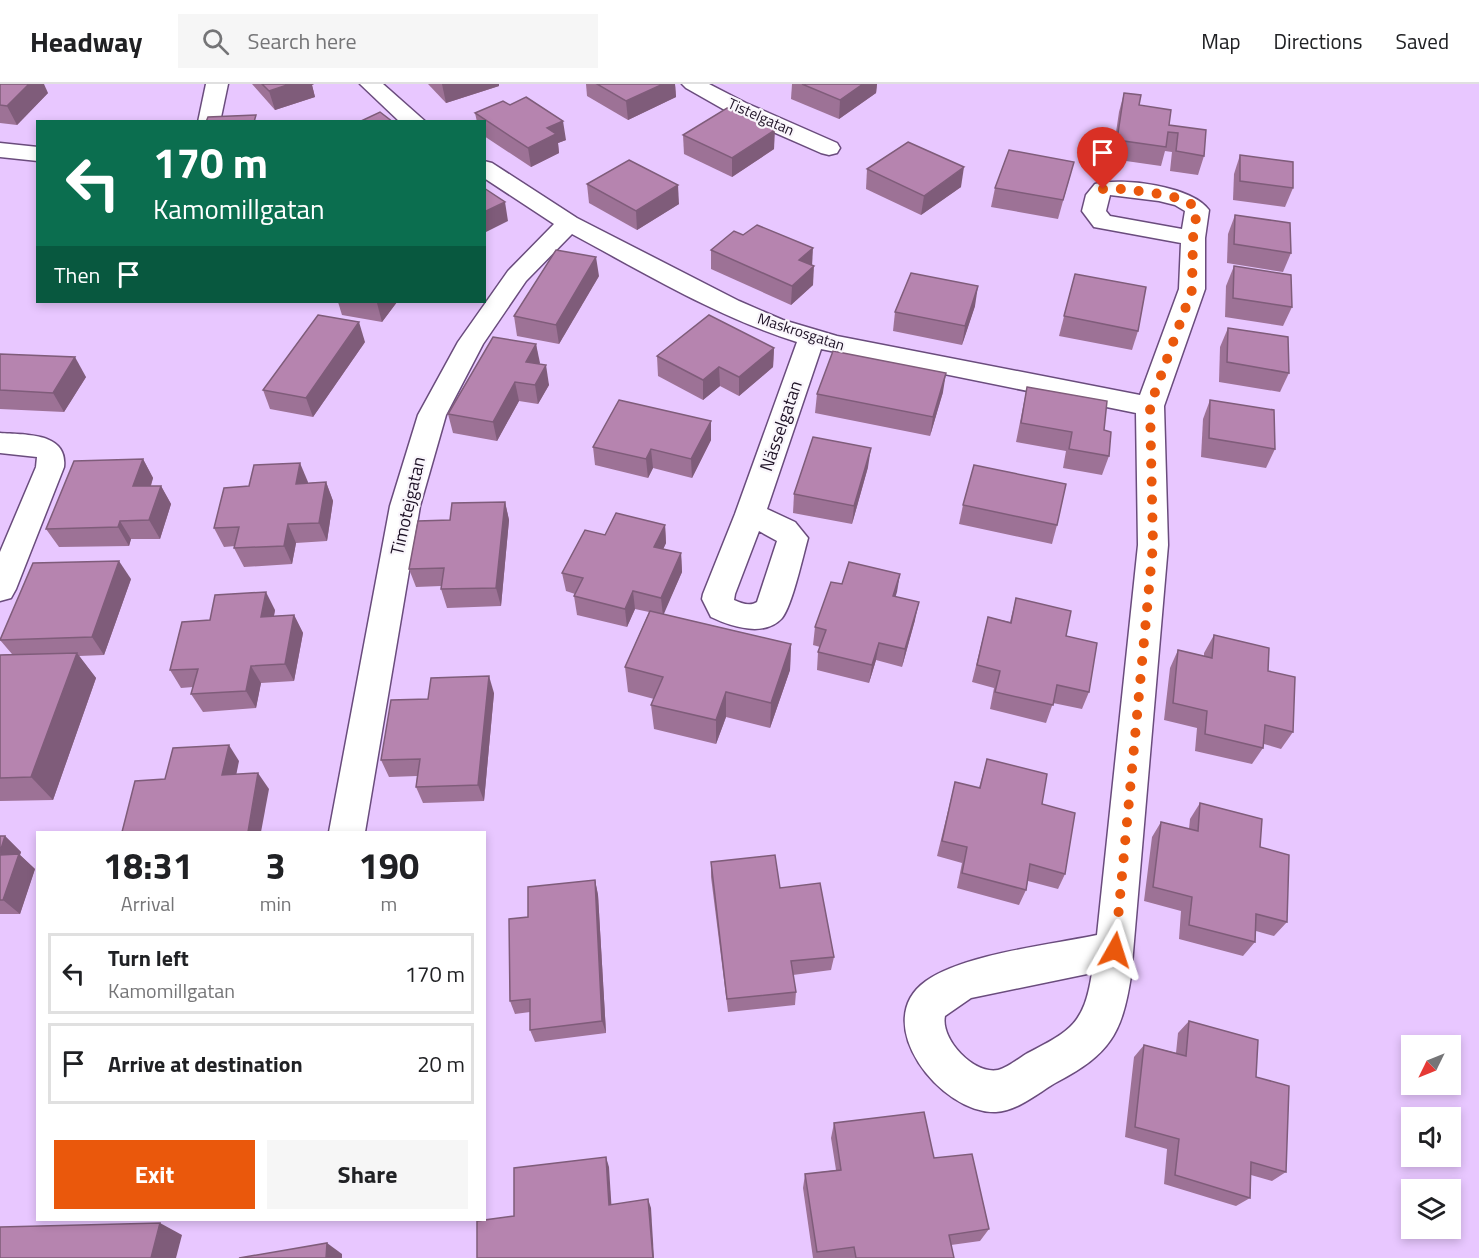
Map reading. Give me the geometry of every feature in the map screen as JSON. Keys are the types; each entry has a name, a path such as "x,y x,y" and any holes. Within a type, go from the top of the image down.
{"street":[{"path":"209,120 217,84"},
{"path":"371,84 412,120"},
{"name":"Tistelgatan","path":"693,84 738,108 830,148"},
{"path":"0,150 36,154"},
{"name":"Maskrosgatan","path":"486,169 569,223 730,307 811,338 1150,406"},
{"name":"Timotejgatan","path":"346,831 405,506 432,416 471,342 517,276 569,223"},
{"path":"1115,950 968,980 950,988 928,1007 924,1018 931,1044 958,1079 969,1086 998,1091 1080,1047 1097,1028 1111,983 1115,950 1153,545 1150,406 1192,290 1193,238"},
{"name":"Nässelgatan","path":"750,514 811,338"},
{"path":"0,443 37,446 47,450 51,457 50,467 0,589"}],"building":[{"path":"0,84 29,84 7,106 0,105"},
{"path":"262,84 290,84 269,91"},
{"path":"597,84 663,84 626,101"},
{"path":"802,84 863,84 840,100"},
{"path":"1124,93 1141,95 1139,105 1171,110 1169,125 1206,130 1204,156 1176,151 1178,133 1168,132 1166,147 1117,140"},
{"path":"526,97 563,121 547,128 556,134 528,148 475,113 503,101 510,105"},
{"path":"727,108 775,130 732,158 683,135"},
{"path":"380,112 390,120 363,120"},
{"path":"256,115 255,120 207,120 208,117"},
{"path":"908,142 964,167 924,196 867,169"},
{"path":"1009,150 1074,162 1063,200 995,188"},
{"path":"1240,155 1293,162 1293,188 1240,181"},
{"path":"629,160 678,185 636,211 587,184"},
{"path":"486,189 505,202 486,211"},
{"path":"1235,215 1290,223 1291,253 1234,244"},
{"path":"757,225 813,248 799,260 814,266 792,286 711,250 734,231 743,235"},
{"path":"556,250 596,257 556,325 514,316"},
{"path":"1234,266 1291,275 1292,307 1233,298"},
{"path":"911,273 978,286 965,326 895,312"},
{"path":"1075,274 1146,287 1138,331 1064,316"},
{"path":"318,315 359,322 306,398 263,390"},
{"path":"709,315 774,348 739,377 719,367 703,380 657,356"},
{"path":"1228,328 1288,337 1289,373 1227,362"},
{"path":"493,337 536,344 526,362 546,365 535,385 515,382 493,422 448,414"},
{"path":"833,351 946,373 933,417 817,394"},
{"path":"0,354 75,357 53,393 0,390"},
{"path":"1027,387 1107,401 1104,430 1111,432 1109,456 1069,449 1072,432 1021,423"},
{"path":"619,400 711,421 691,459 651,449 646,459 593,447"},
{"path":"1210,400 1274,410 1275,449 1209,438"},
{"path":"813,437 871,448 854,506 794,494"},
{"path":"143,459 133,486 161,486 149,520 120,521 118,527 46,529 74,461"},
{"path":"300,463 296,484 326,482 319,523 288,524 284,546 234,548 239,527 214,528 224,488 249,486 254,465"},
{"path":"974,465 1066,484 1057,525 963,505"},
{"path":"505,502 496,588 441,589 444,568 409,569 418,521 450,520 452,503"},
{"path":"616,513 665,525 654,547 681,553 661,598 633,591 625,609 574,596 583,578 562,573 585,530 605,535"},
{"path":"119,561 92,637 0,640 33,563"},
{"path":"849,562 900,574 893,596 919,602 905,649 879,643 872,665 818,652 826,630 815,627 831,582 842,584"},
{"path":"266,592 261,617 294,615 285,664 251,666 246,691 191,694 198,669 170,670 182,622 210,620 215,595"},
{"path":"1016,598 1071,611 1066,636 1097,643 1089,692 1057,685 1053,705 995,692 1000,671 977,665 988,617 1011,623"},
{"path":"650,611 791,644 771,703 726,692 716,720 651,705 663,677 625,667"},
{"path":"1214,635 1269,648 1268,671 1295,677 1293,732 1265,725 1263,748 1205,734 1207,711 1173,703 1178,650 1212,658"},
{"path":"77,653 31,777 0,778 0,655"},
{"path":"489,676 478,785 416,787 420,759 381,760 391,700 428,699 431,678"},
{"path":"229,745 222,775 258,773 248,831 122,831 135,781 165,779 173,748"},
{"path":"987,759 1047,774 1042,804 1075,813 1065,874 1030,864 1026,890 962,873 967,847 942,841 955,782 980,788"},
{"path":"1200,803 1262,819 1260,847 1289,855 1287,922 1256,914 1255,942 1189,925 1192,897 1153,887 1161,822 1198,831"},
{"path":"0,836 5,836 0,852"},
{"path":"19,854 3,900 0,900 0,855"},
{"path":"775,855 780,888 820,883 834,957 791,961 796,992 727,999 711,862"},
{"path":"595,880 602,1021 530,1030 530,999 510,1001 509,919 528,917 528,887"},
{"path":"1189,1021 1258,1040 1256,1077 1289,1086 1286,1172 1251,1162 1250,1198 1175,1175 1179,1139 1135,1127 1144,1045 1186,1056"},
{"path":"924,1112 934,1158 972,1154 989,1229 949,1235 954,1258 856,1258 854,1247 817,1252 805,1174 841,1170 834,1123"},
{"path":"606,1157 609,1205 648,1199 653,1258 477,1258 477,1221 514,1216 514,1168"},
{"path":"160,1223 151,1258 0,1258 0,1227"},
{"path":"327,1243 326,1258 239,1258"}],"route":[{"path":"1103,189 1114,188 1180,199 1192,204 1197,210 1193,238 1192,290 1150,406 1153,545 1115,950"}]}
